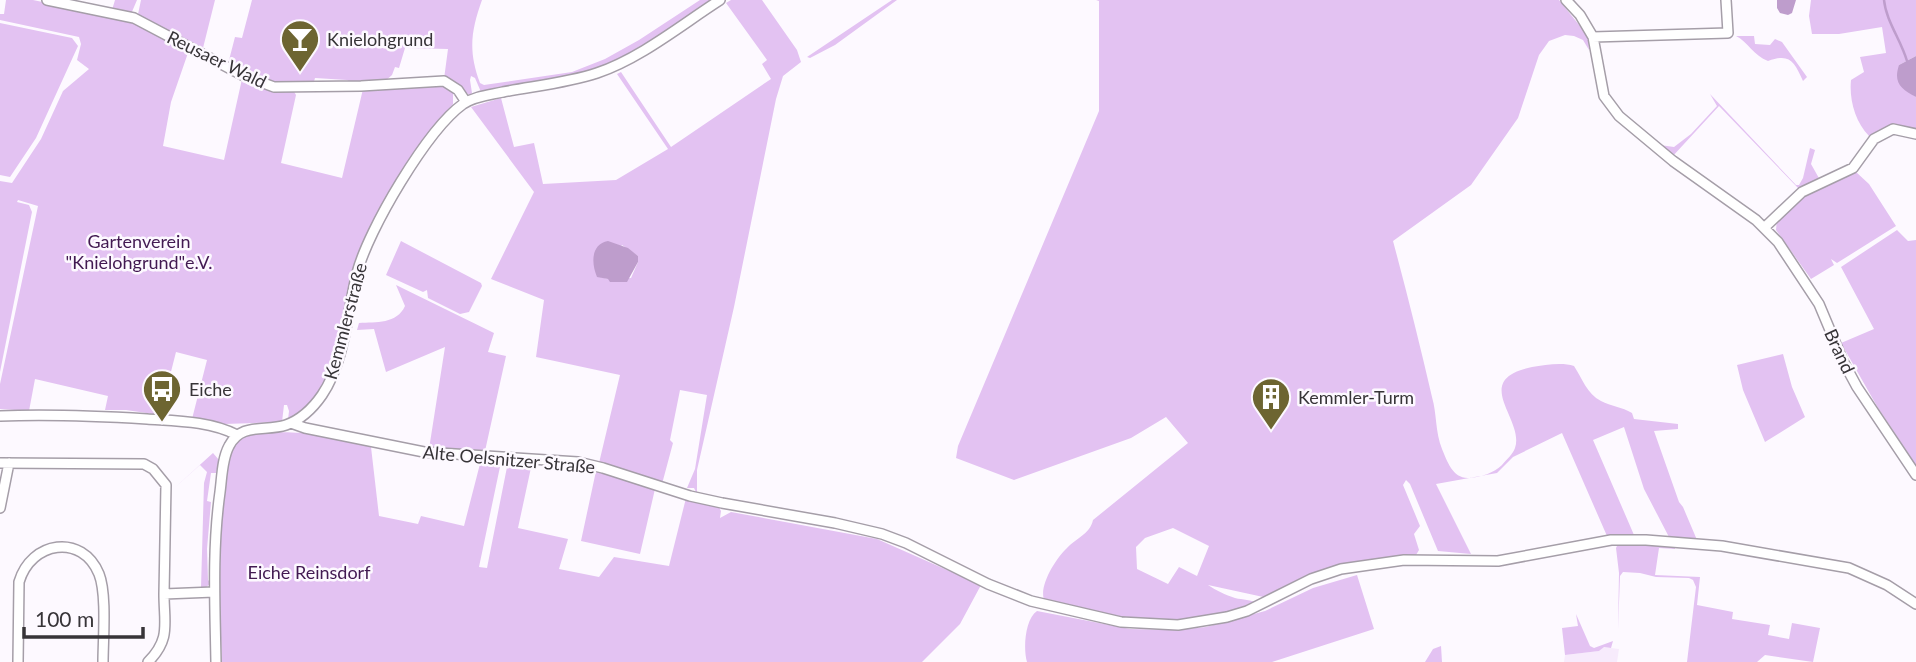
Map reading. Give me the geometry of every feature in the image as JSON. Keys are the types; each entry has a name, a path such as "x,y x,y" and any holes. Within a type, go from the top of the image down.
{"street":[{"name":"Reusaer Wald","path":"47,0 134,18 242,75 274,87 444,81 458,90 466,102"},
{"name":"Kemmlerstraße","path":"291,423 317,402 331,378 358,271 376,226 430,139 452,113 466,102 487,95 597,73 638,54 720,0"},
{"name":"Brand","path":"1566,0 1580,15 1593,37 1604,96 1619,116 1673,161 1765,227 1779,242 1819,304 1857,387 1916,475"},
{"path":"1593,37 1728,33 1726,0"},
{"path":"1765,227 1802,192 1853,168 1874,139 1893,129 1916,134"},
{"path":"0,416 102,415 180,421 223,428 237,435"},
{"path":"216,662 215,542 222,474 229,446 237,435 248,429 291,423"},
{"name":"Alte Oelsnitzer Straße","path":"291,423 304,428 424,452 578,462 711,501 802,516 882,534 1013,595 1121,622 1178,625 1205,622 1247,611 1311,579 1341,569 1404,560 1497,561 1591,543 1646,540 1762,551 1849,568 1887,585 1916,604"},
{"path":"0,508 4,463 144,464 153,469 166,485 164,639 154,660"},
{"path":"18,662 19,582 22,571 36,554 55,547 78,551 92,561 100,576 103,590 103,662"},
{"path":"164,594 214,592"}],"shaded area":[{"path":"1777,0 1796,0 1792,13 1780,13"},
{"path":"1916,56 1916,97 1902,88 1897,76 1899,65"},
{"path":"608,241 628,248 638,256 638,262 627,282 610,282 597,277 594,266 595,250"},
{"path":"1603,647 1619,649 1617,662 1564,662 1565,655 1599,651"}],"green space":[{"name":"Gartenverein \"Knielohgrund\"e.V.","path":"6,0 33,0 123,19 189,50 171,102 163,146 224,160 242,79 293,90 296,95 281,163 342,178 363,89 441,85 453,93 453,104 426,138 368,233 353,278 329,376 312,401 295,416 288,420 289,411 287,405 284,405 282,422 224,424 192,419 207,360 176,352 160,415 105,410 108,396 35,379 29,411 0,409 0,384 38,206 18,200 17,202 29,205 32,212 0,372 0,181 12,183 41,139 63,91 89,69 77,60 81,44 79,37 0,20 0,14 4,14"},
{"path":"115,0 137,0 131,14 112,10"},
{"path":"141,0 215,0 202,52 137,19"},
{"path":"252,0 482,0 473,31 472,51 476,72 480,83 484,85 572,72 605,59 639,40 700,0 713,0 635,51 595,71 484,92 481,92 475,78 471,76 470,95 444,79 448,49 405,48 399,68 395,67 392,75 384,82 354,84 347,80 315,78 313,85 286,86 257,79 256,73 249,75 228,64 235,37 242,38"},
{"path":"731,0 762,0 797,50 801,62 783,76 776,99 734,307 697,470 697,494 694,488 687,488 695,469 707,395 680,390 670,440 673,443 662,484 599,463 620,375 536,357 544,300 491,279 534,192 471,107 501,98 514,147 534,143 543,184 616,180 668,149 617,74 621,72 671,147 771,79 762,64 767,60 726,3","holes":["622,245 638,256 631,278 608,279 597,276"]},
{"path":"892,0 897,0 835,45 810,58 807,57"},
{"path":"1096,0 1559,0 1588,36 1589,50 1583,40 1574,36 1565,35 1549,41 1539,55 1518,118 1471,185 1393,241 1434,403 1440,443 1455,472 1463,478 1470,478 1436,484 1471,554 1438,551 1406,480 1403,485 1420,526 1414,534 1419,550 1416,555 1357,562 1321,571 1286,586 1268,598 1208,585 1232,597 1258,604 1222,617 1196,622 1152,623 1045,602 1043,596 1046,581 1053,566 1071,544 1086,532 1093,520 1188,443 1166,417 1131,438 1014,480 956,458 958,446 1099,111 1099,1","holes":["1173,528 1209,546 1197,576 1179,567 1168,584 1137,569 1136,547 1145,538"]},
{"path":"1811,0 1916,0 1916,56 1899,65 1905,89 1916,97 1916,131 1875,132 1869,136 1864,130 1854,110 1851,80 1864,72 1860,57 1886,53 1882,27 1839,34 1812,34 1809,16"},
{"path":"0,23 72,38 78,46 36,138 10,177 0,175"},
{"path":"1736,36 1754,36 1755,44 1770,45 1775,39 1782,42 1807,77 1803,81 1790,60 1763,59"},
{"path":"1710,94 1796,185 1799,185 1803,178 1810,148 1815,150 1811,164 1820,180 1801,190 1798,188 1719,106 1672,157 1660,145 1674,147 1691,134 1717,106"},
{"path":"1856,172 1869,184 1896,226 1837,263 1831,259 1834,265 1811,279 1776,230 1777,219 1807,192"},
{"path":"1897,230 1908,241 1916,240 1916,465 1878,408 1841,343 1874,329 1841,267"},
{"path":"401,241 481,283 469,312 460,314 428,298 427,290 423,292 386,275"},
{"path":"396,285 494,333 488,352 506,356 485,451 429,449 445,347 386,372 374,329 357,330 359,323 385,321 401,312 405,306"},
{"path":"1783,354 1792,387 1805,417 1765,442 1743,390 1737,365"},
{"path":"1559,364 1574,366 1588,390 1601,401 1632,413 1634,419 1678,424 1678,429 1654,431 1679,502 1697,540 1669,537 1644,489 1624,427 1593,440 1634,535 1607,536 1562,433 1513,457 1497,473 1482,476 1499,468 1509,457 1515,448 1516,437 1504,402 1504,381 1514,373 1532,367"},
{"name":"Eiche Reinsdorf","path":"265,432 307,433 371,447 379,516 418,524 421,516 464,526 481,460 501,462 479,567 487,568 508,462 532,463 518,528 568,539 559,569 599,577 614,557 669,566 686,498 718,505 720,518 731,512 877,539 981,585 960,624 922,662 222,662 220,542 226,475 233,451 243,437 249,435"},
{"path":"213,453 219,460 216,473 211,473 207,501 211,502 207,549 208,580 211,583 201,588 204,483 207,472 200,465 171,491"},
{"path":"596,471 655,489 640,554 581,541"},
{"path":"1618,544 1675,547 1659,548 1655,575 1700,577 1697,605 1733,612 1732,619 1770,625 1768,635 1789,639 1792,623 1820,628 1813,662 1765,655 1757,662 1687,662 1696,587 1689,578 1656,577 1623,572 1620,576 1618,630 1619,573 1616,548"},
{"path":"1357,575 1374,629 1272,662 1027,662 1026,635 1030,621 1037,611 1130,629 1176,630 1206,627 1265,611 1313,588"},
{"path":"1576,614 1590,646 1594,648 1613,641 1611,648 1565,655 1562,628 1578,626"},
{"path":"1441,646 1442,662 1425,662 1433,649"}],"waterway":[{"path":"1884,0 1907,61"}],"place":[{"name":"Knielohgrund","path":"300,73"},
{"name":"Eiche","path":"162,423"},
{"name":"Kemmler-Turm","path":"1271,431"}]}
